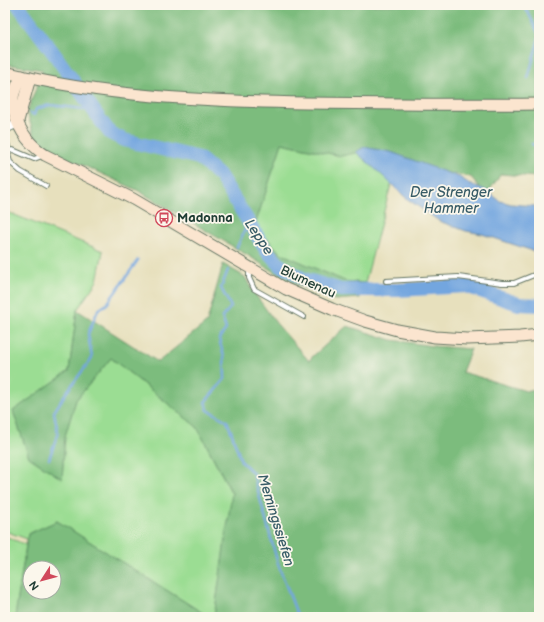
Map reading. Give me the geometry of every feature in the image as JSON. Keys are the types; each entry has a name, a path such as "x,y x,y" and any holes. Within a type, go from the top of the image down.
{"main road":[{"path":"5,72 86,88 142,95 183,98 374,104 539,104"},
{"path":"12,98 17,84 26,77"},
{"path":"18,123 26,77"},
{"path":"5,88 12,98"},
{"name":"Blumenau","path":"12,98 21,131 36,149 45,155 133,199 286,289 332,309 365,321 398,330 435,337 467,340 539,335"}],"street":[{"path":"5,129 18,123"}],"lane":[{"path":"6,147 34,159 45,155"},
{"path":"6,147 10,162 20,171 46,186"},
{"path":"250,268 248,278 254,289 304,317"},
{"path":"386,281 458,277 502,283 514,283 539,273"}],"green space":[{"path":"5,5 539,5 539,179 536,177 501,174 486,195 471,177 414,167 369,150 341,156 282,143 255,225 280,253 347,282 365,283 360,298 335,300 288,281 249,256 137,190 54,152 35,139 27,112 43,70 5,64 5,47 10,29 5,21"},
{"path":"282,143 341,156 369,149 392,181 365,283 344,281 280,253 255,225"},
{"path":"5,211 103,251 97,281 77,310 69,371 13,411 29,457 62,479 65,436 76,400 111,358 197,427 232,494 214,617 209,617 57,521 28,534 27,539 5,531"},
{"path":"223,264 245,277 252,290 276,323 309,361 347,326 392,340 432,346 471,349 462,372 526,391 539,388 539,617 214,617 232,493 197,427 111,358 76,400 65,436 62,479 29,457 13,411 69,371 77,310 158,362 207,322"},
{"path":"57,521 209,617 15,617 22,572 22,600 62,600 62,560 24,560 28,534"},
{"path":"5,536 26,545 24,560 22,560 22,571 15,617 5,617"}],"water":[{"name":"Der Strenger Hammer","path":"364,147 391,152 459,177 470,184 486,190 500,201 511,204 539,207 539,253 482,234 466,231 439,221 406,198 356,152"}],"waterway":[{"name":"Leppe","path":"18,5 110,133 124,140 199,158 220,176 266,250 281,266 304,279 341,290 398,290 466,286 519,304 539,305"},
{"path":"521,5 528,12 539,35"},
{"path":"528,78 539,38"},
{"path":"30,113 34,115 36,109 50,105 93,110"},
{"path":"532,144 539,147"},
{"name":"Memingssiefen","path":"237,247 248,223"},
{"path":"49,459 58,433 54,412 92,358 88,334 98,310 107,304 138,260"},
{"name":"Memingssiefen","path":"228,270 221,288 231,307 222,317 226,329 219,339 224,357 225,379 205,402 208,410 227,421 241,461 253,473 278,564 298,617"}],"place":[{"name":"Madonna","path":"164,218"}]}
